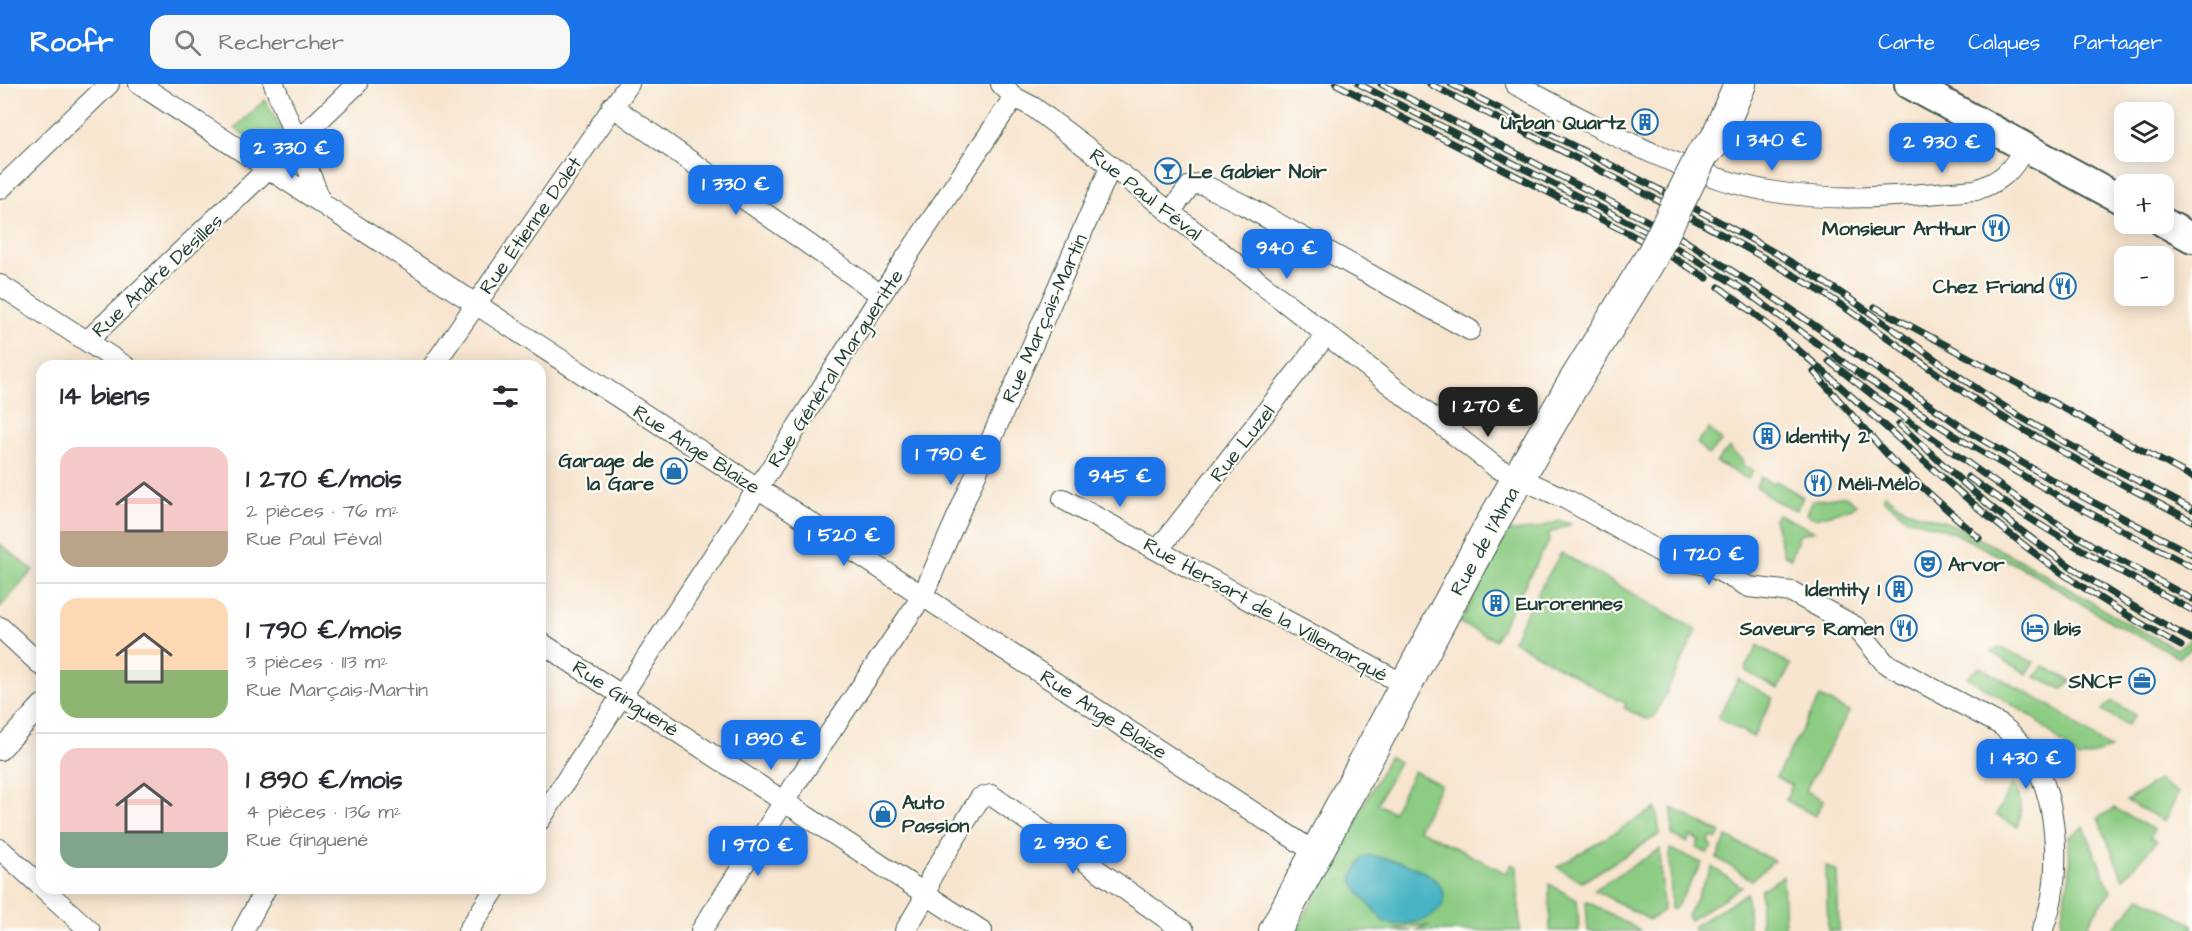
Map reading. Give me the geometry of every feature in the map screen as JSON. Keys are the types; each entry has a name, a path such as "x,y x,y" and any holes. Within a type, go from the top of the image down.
{"main road":[{"name":"Rue de l'Alma","path":"1275,931 1487,532 1573,384 1652,256 1702,155 1708,127 1724,84"},
{"name":"Rue de l'Alma","path":"1702,155 1716,140 1740,84"},
{"path":"1909,84 2114,196"},
{"path":"2174,228 2192,238"}],"street":[{"path":"0,189 109,84"},
{"name":"Rue Ange Blaize","path":"139,84 1316,853"},
{"path":"274,84 322,204"},
{"name":"Rue André Désilles","path":"87,341 357,84"},
{"name":"Rue Étienne Dolet","path":"436,360 628,84"},
{"path":"1515,84 1681,165 1726,181 1791,194 1835,197 1976,190 2006,175 2025,147"},
{"name":"Rue Paul Féval","path":"1007,91 1033,107 1111,166 1497,468 1566,499 1669,557 1717,569 1749,587 1792,592 1856,627 1885,663 2001,725 2014,735 2034,761 2042,778 2052,820 2054,871 2051,900 2042,931"},
{"name":"Rue Général Margueritte","path":"546,811 881,295 1007,91"},
{"path":"612,106 881,295"},
{"name":"Rue Marçais-Martin","path":"701,931 922,595 1111,166"},
{"path":"1170,213 1193,184 1204,185 1470,330"},
{"path":"0,285 116,360"},
{"name":"Rue Luzel","path":"1158,550 1326,335"},
{"name":"Rue Hersart de la Villemarqué","path":"1063,499 1405,685"},
{"path":"0,627 36,660"},
{"name":"Rue Ginguené","path":"546,646 982,931"},
{"path":"0,750 36,711"},
{"path":"905,931 927,894 931,877 980,798 991,795 1184,931"},
{"path":"0,849 36,882"},
{"path":"49,894 90,931"},
{"path":"243,931 263,894"},
{"path":"468,931 492,894"}],"green space":[{"path":"265,100 285,135 267,152 235,128"},
{"path":"1709,429 1722,441 1708,455 1697,443"},
{"path":"1729,448 1743,461 1741,464 1753,471 1748,479 1716,462"},
{"path":"1761,477 1773,484 1776,481 1803,497 1796,510 1772,499 1756,486"},
{"path":"1885,494 1906,510 1951,524 2031,566 2114,616 2176,649 2192,638 2192,648 2179,657 2113,623 2032,573 1953,532 1907,518 1882,498"},
{"path":"1846,496 1856,504 1852,508 1815,518 1806,514 1813,501"},
{"path":"1778,514 1814,531 1800,534 1791,558 1784,555 1774,519"},
{"path":"1560,521 1571,524 1549,533 1549,542 1495,640 1460,623 1508,532 1538,528"},
{"path":"0,544 33,570 0,607"},
{"path":"1561,553 1697,630 1654,717 1645,719 1624,708 1626,703 1513,641 1525,615"},
{"path":"1758,645 1791,665 1778,689 1747,672 1745,668"},
{"path":"1998,647 2034,662 2027,674 1991,652"},
{"path":"2043,666 2071,681 2062,689 2035,677"},
{"path":"1980,667 2052,707 2110,749 2079,759 2034,718 1967,677"},
{"path":"1738,679 1773,698 1753,737 1718,718"},
{"path":"1820,697 1849,712 1805,791 1824,800 1815,816 1785,800 1792,785 1776,777"},
{"path":"2112,701 2135,715 2127,725 2102,710"},
{"path":"1389,757 1399,762 1377,804 1393,812 1414,771 1441,785 1418,829 1506,873 1512,864 1517,867 1520,931 1415,931 1430,925 1395,928 1412,931 1296,931"},
{"path":"2159,780 2178,793 2165,821 2126,801"},
{"path":"2013,783 2019,794 2021,805 2017,827 1996,815"},
{"path":"1656,808 1660,834 1582,882 1557,867"},
{"path":"1672,808 1721,833 1717,839 1712,837 1708,841 1712,847 1707,853 1696,848 1699,841 1691,836 1687,842 1672,835"},
{"path":"2114,808 2154,830 2150,837 2157,841 2123,879 2098,818"},
{"path":"2084,827 2111,892 2096,911 2085,931 2062,931 2061,919 2070,874 2069,837"},
{"path":"1727,837 1774,861 1752,880 1717,858"},
{"path":"1660,849 1663,910 1650,920 1594,890"},
{"path":"1670,849 1702,863 1675,909 1671,909"},
{"path":"1826,866 1837,872 1839,931 1828,931"},
{"path":"1712,867 1742,887 1690,920 1687,916"},
{"path":"1783,876 1785,931 1761,931 1761,890"},
{"path":"1549,884 1577,900 1579,931 1550,931"},
{"path":"1747,893 1749,931 1694,931 1694,926"},
{"path":"2141,897 2192,924 2192,931 2111,931"},
{"path":"1586,901 1641,931 1588,931"}],"water":[{"path":"1369,855 1405,864 1430,876 1443,892 1444,901 1440,909 1421,921 1396,924 1384,922 1360,894 1352,878 1363,857"}],"railway":[{"path":"1336,84 1628,233 1707,278"},
{"path":"1359,84 1665,241 1741,288 1861,375 1965,442 2065,500 2192,567"},
{"path":"1381,84 1679,237 1779,301 1969,432 2066,488 2192,554"},
{"path":"1430,84 1667,205 1761,256 1828,296 1950,383 1998,414 2192,521"},
{"path":"1451,84 1668,194 1796,265 1822,280 2018,415 2192,509"},
{"path":"1719,287 1794,346 1937,473 2030,550 2093,594 2181,646"},
{"path":"1875,307 2192,477"},
{"path":"1829,361 1875,397 2020,500 2092,545 2192,599"},
{"path":"1814,372 1892,460 1979,538"},
{"path":"1899,424 1966,486 2027,535 2107,590 2191,639"},
{"path":"1968,477 2050,531 2192,610"}],"place":[{"name":"Urban Quartz","path":"1645,122"},
{"name":"Le Gabier Noir","path":"1168,171"},
{"name":"Monsieur Arthur","path":"1996,228"},
{"name":"Chez Friand","path":"2063,286"},
{"name":"Identity 2","path":"1767,436"},
{"name":"Garage de la Gare","path":"674,471"},
{"name":"Méli-Mélo","path":"1818,483"},
{"name":"Arvor","path":"1928,564"},
{"name":"Identity 1","path":"1899,589"},
{"name":"Eurorennes","path":"1496,603"},
{"name":"Saveurs Ramen","path":"1904,628"},
{"name":"Ibis","path":"2035,628"},
{"name":"SNCF","path":"2142,681"},
{"name":"Auto Passion","path":"883,814"}]}
